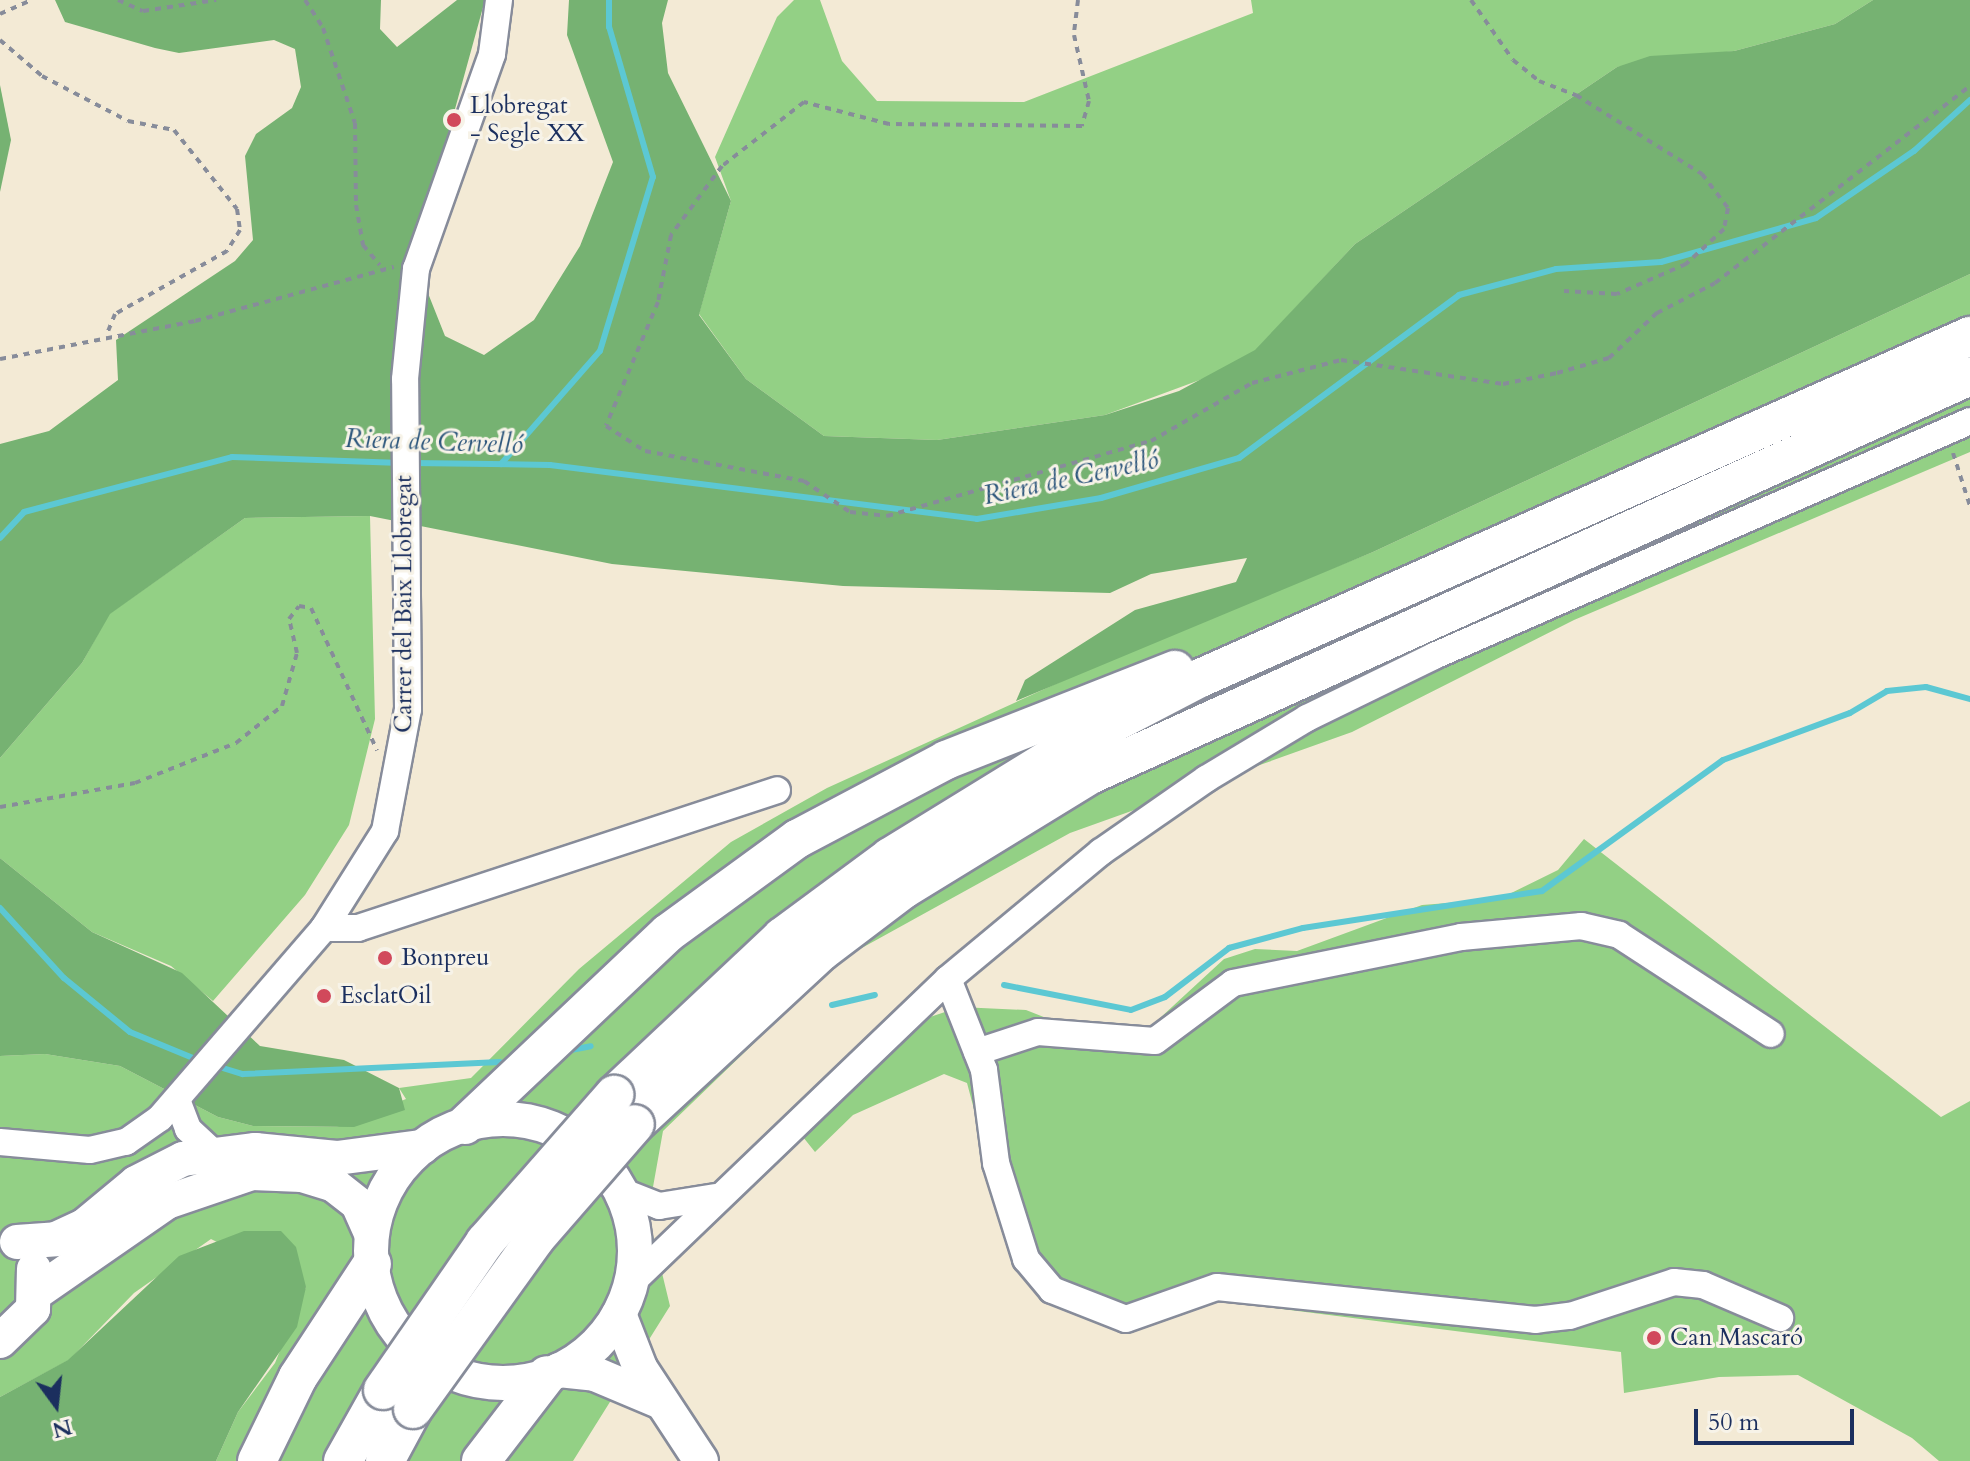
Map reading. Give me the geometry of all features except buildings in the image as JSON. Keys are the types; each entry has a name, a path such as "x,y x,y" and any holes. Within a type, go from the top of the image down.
{"highway":[{"path":"343,1461 398,1399 485,1242 624,1109 782,937 943,822 1198,679 1970,336"},
{"path":"624,1109 904,889 1090,775 1970,376"},
{"path":"465,1125 668,933 797,839 946,760 1123,688 1352,610"},
{"path":"257,1461 298,1377 372,1249"},
{"path":"481,1461 553,1372"},
{"path":"385,1461 398,1399"}],"main road":[{"path":"8,1237 56,1239 158,1170 214,1153 337,1158 422,1147 465,1125 505,1119 555,1130 597,1158 621,1191 634,1236 625,1299 599,1341 553,1372"},
{"path":"372,1249 384,1192 422,1147"},
{"path":"37,1292 167,1202 252,1173 302,1175 334,1185 358,1204 391,1320 433,1362 489,1382 553,1372 595,1374 659,1401"},
{"path":"0,1341 25,1322 37,1292 33,1266 8,1237"},
{"path":"625,1299 659,1401 701,1461"}],"street":[{"name":"Carrer del Baix Llobregat","path":"0,1142 90,1150 126,1142 183,1092 324,928 385,831 408,709 404,567 405,379 416,269 492,54 499,0"},
{"path":"625,1299 715,1197 948,979 1124,836 1307,718 1970,421"},
{"path":"324,928 358,928 777,790"},
{"path":"977,1052 1038,1032 1155,1041 1233,983 1461,937 1581,926 1619,935 1771,1034"},
{"path":"948,979 977,1052 996,1163 1026,1259 1052,1290 1126,1319 1217,1287 1535,1320 1674,1282 1703,1285 1780,1318"},
{"path":"183,1092 188,1129 214,1153"},
{"path":"621,1191 659,1206 715,1197"}],"path":[{"path":"0,14 31,0"},
{"path":"118,0 143,11 216,0"},
{"path":"0,359 195,321 380,265 363,245 356,205 355,123 323,28 305,0"},
{"path":"1078,0 1074,35 1089,101 1082,126 889,124 804,102 722,166 671,235 658,302 606,426 645,451 804,481 850,512 887,516 1151,441 1252,383 1341,360 1503,384 1557,373 1609,358 1657,313 1715,283 1970,86"},
{"path":"1471,0 1513,60 1539,81 1576,95 1702,174 1728,208 1724,229 1686,264 1617,294 1564,291"},
{"path":"0,40 42,76 116,114 174,130 237,209 240,230 227,251 115,314 106,336"},
{"path":"1945,432 1970,506"},
{"path":"0,807 135,783 236,743 282,706 297,653 289,619 299,606 311,608 394,788"}],"green space":[{"path":"55,0 381,0 380,29 397,47 457,0 485,0 414,258 445,336 484,355 534,320 580,246 613,162 567,35 569,0 668,0 662,23 668,73 731,201 699,315 746,379 824,436 937,440 1105,415 1179,391 1255,350 1355,244 1617,67 1650,56 1734,51 1835,24 1873,0 1970,0 1970,274 1373,552 1016,701 1025,680 1135,610 1236,582 1247,558 1151,574 1110,593 843,586 612,564 370,516 245,518 110,614 82,663 0,758 0,444 49,431 118,380 116,340 235,261 253,240 245,156 256,134 292,108 301,87 295,49 274,40 179,53 65,22"},
{"path":"794,0 820,0 842,61 877,101 1024,102 1253,13 1251,0 1873,0 1835,24 1734,51 1617,67 1355,244 1255,351 1216,374 1105,415 937,440 824,436 746,379 699,314 731,201 715,157 777,17"},
{"path":"0,85 11,140 0,192"},
{"path":"1970,274 1970,452 1574,620 1352,732 1070,833 840,960 663,1131 648,1215 670,1306 573,1461 216,1461 238,1412 275,1363 306,1287 211,1239 134,1293 69,1360 0,1397 0,1056 45,1054 120,1066 218,1117 253,1126 337,1127 406,1099 399,1088 471,1078 579,969 731,842 827,788 1148,642 1373,552"},
{"path":"370,516 375,719 349,825 305,895 213,1001 171,966 92,932 0,858 0,758 82,663 109,614 245,518"},
{"path":"1584,839 1941,1117 1970,1101 1970,1461 1939,1461 1912,1438 1798,1375 1719,1377 1624,1393 1621,1352 1218,1301 1136,1331 1051,1304 1017,1271 967,1083 944,1074 853,1115 815,1152 803,1137 927,1018 960,1007 1026,1010 1069,1027 1147,1030 1224,959 1255,949 1297,951 1422,905 1499,899 1558,870"},
{"path":"0,858 92,932 182,973 260,1046 344,1060 399,1088 405,1110 354,1127 253,1126 218,1117 120,1066 45,1054 0,1056"},
{"path":"244,1231 281,1231 296,1247 306,1287 297,1327 238,1412 216,1461 0,1461 0,1397 68,1360 179,1256"}],"waterway":[{"path":"501,464 600,351 653,177 609,27 609,0"},
{"name":"Riera de Cervelló","path":"412,463 550,465 977,519 1101,498 1239,458 1459,295 1556,269 1661,262 1816,218 1914,151 1970,100"},
{"name":"Riera de Cervelló","path":"0,538 24,512 232,457 401,463"},
{"path":"1004,985 1131,1010 1165,997 1229,948 1303,928 1542,891 1723,760 1850,713 1887,691 1926,687 1970,699"},
{"path":"0,908 64,978 130,1032 198,1060"},
{"path":"832,1005 875,995"},
{"path":"571,1050 591,1046"},
{"path":"213,1065 243,1074 500,1062"}],"place":[{"name":"Llobregat - Segle XX","path":"454,120"},
{"name":"Bonpreu","path":"385,958"},
{"name":"EsclatOil","path":"324,996"},
{"name":"Can Mascaró","path":"1654,1338"}]}
